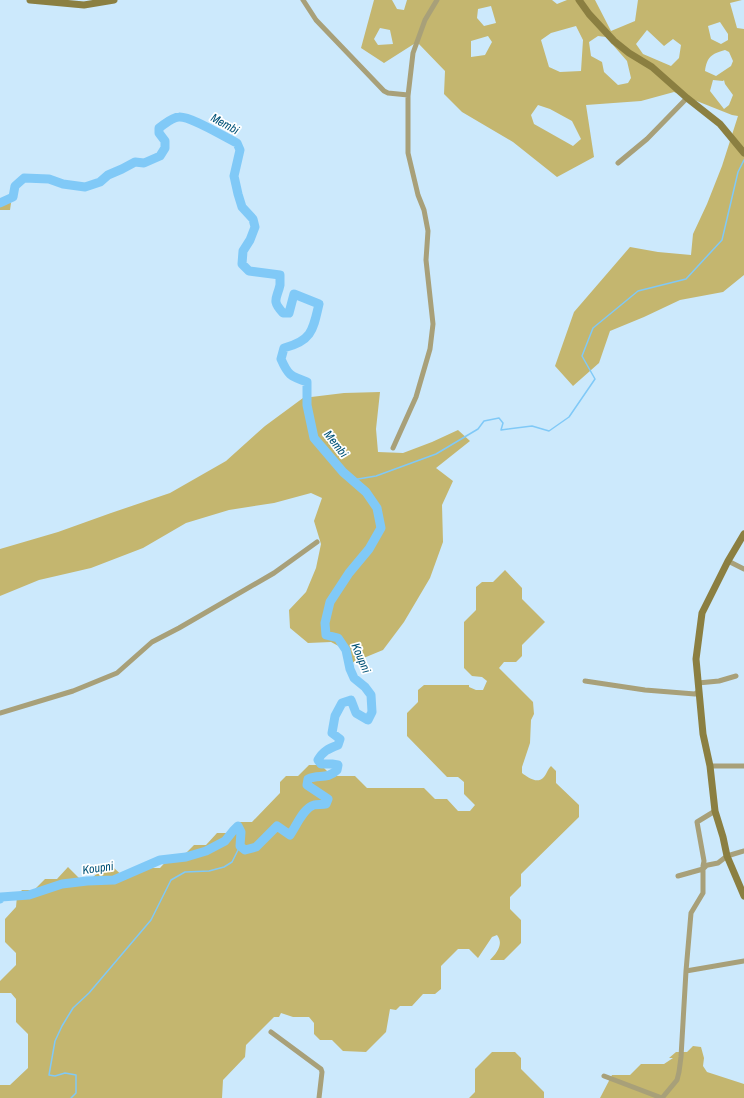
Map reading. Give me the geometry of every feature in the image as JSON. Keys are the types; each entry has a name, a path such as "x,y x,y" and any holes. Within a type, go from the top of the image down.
{"street":[{"path":"30,0 84,5 114,0"},
{"path":"303,0 316,20 384,91 388,93 408,95"},
{"path":"393,448 416,397 430,350 432,324 426,260 428,231 424,210 418,195 408,153 408,95 413,53 425,20 437,0"},
{"path":"579,0 589,14 614,41 629,53 652,67 687,98 720,124 744,153"},
{"path":"618,163 647,139 687,98"},
{"path":"744,534 728,561 702,613 696,659 703,734 710,766 715,811 727,856 744,896"},
{"path":"0,713 73,691 118,673 152,642 274,573 317,542"},
{"path":"728,561 744,569"},
{"path":"698,682 719,681 736,676"},
{"path":"585,681 645,690 695,694 699,691"},
{"path":"710,766 744,766"},
{"path":"604,1076 662,1098 677,1080 682,1057 686,971 691,913 703,893 704,861 697,822 715,811"},
{"path":"678,876 718,863 727,856 744,851"},
{"path":"686,971 744,961"},
{"path":"271,1032 321,1069 322,1072 319,1098"}],"shaded area":[{"path":"374,0 392,0 397,9 404,10 407,0 552,0 557,4 567,0 595,0 611,31 635,21 638,0 742,0 730,3 737,28 744,29 744,275 723,292 680,300 610,331 599,363 573,386 555,366 574,312 630,247 658,252 691,255 693,234 722,166 738,116 674,92 641,101 586,105 594,157 557,177 513,142 462,112 444,94 445,71 417,42 384,63 361,48","holes":["491,6 496,23 484,26 477,18 478,9","720,22 728,34 728,40 721,44 711,39 708,26","576,26 583,40 581,71 560,72 549,67 541,40 551,33","380,28 390,30 393,44 378,45 374,39","647,30 664,46 673,39 681,45 679,58 671,66 643,54 636,44","488,36 492,42 485,55 471,57 471,41","598,36 606,37 627,61 631,78 628,83 618,85 604,72 602,62 591,56 589,42","725,50 729,52 733,61 731,66 716,76 705,71 710,57","713,80 724,80 725,84 733,95 729,105 724,109 710,91","538,105 550,109 572,121 581,139 573,146 534,124 531,115"]},
{"path":"0,198 11,203 10,210 0,210"},
{"path":"380,392 376,429 378,452 403,453 458,430 470,441 436,468 453,481 442,505 443,542 430,578 404,622 383,650 349,664 348,651 331,642 308,643 290,628 289,610 306,592 316,568 321,544 314,521 322,498 311,493 274,503 229,510 186,523 143,548 91,568 39,580 0,596 0,549 58,532 170,493 226,461 265,426 303,398 344,393"},
{"path":"505,570 522,588 522,599 545,622 522,645 522,656 516,662 504,662 499,668 533,702 534,714 531,720 530,743 522,767 522,773 532,779 541,780 551,766 556,771 556,783 579,805 579,817 521,874 521,886 510,897 510,909 521,920 521,943 504,960 490,960 500,945 497,935 492,937 478,958 469,949 458,949 441,966 441,989 435,994 423,994 412,1006 400,1006 396,1010 390,1009 386,1032 366,1052 343,1051 332,1040 320,1040 314,1034 314,1023 309,1017 293,1017 281,1013 279,1017 274,1017 246,1045 245,1057 223,1080 222,1098 0,1098 0,1085 10,1085 28,1068 28,1034 16,1022 16,999 11,993 0,993 0,981 16,965 16,953 5,942 5,919 16,907 17,896 22,890 34,890 45,879 57,879 68,867 80,879 91,879 103,868 114,868 126,879 137,868 160,868 171,856 183,856 194,845 206,845 217,833 229,833 240,822 252,822 280,793 280,782 286,776 298,776 309,765 321,765 332,776 355,776 367,788 424,788 435,799 447,799 458,811 470,811 475,805 464,794 464,782 458,777 447,777 407,736 407,713 418,702 418,690 424,685 469,685 469,687 476,690 483,690 487,681 482,677 472,676 464,668 464,622 476,610 476,587 482,582 493,582"},
{"path":"693,1046 701,1047 704,1058 703,1066 707,1072 744,1084 744,1098 600,1098 612,1075 630,1075 641,1064 664,1064 673,1058 669,1058 676,1052 687,1052"},
{"path":"492,1052 515,1052 521,1058 521,1069 544,1092 544,1098 469,1098 475,1092 475,1069"}],"waterway":[{"name":"Koupni","path":"0,203 13,197 15,186 24,178 49,179 63,184 85,187 100,182 108,175 135,162 144,163 160,156 165,148 165,141 159,133 159,128 176,117 191,120 208,127 237,143 240,150 234,176 242,207 253,219 255,227 250,240 243,251 242,264 249,271 280,275 280,285 276,302 279,309 283,313 289,313 294,294 319,304 313,328 310,333 300,342 284,348 281,359 290,374 307,382 307,405 314,438 343,472 366,492 377,508 381,528 369,549 349,573 330,602 325,623 326,635 338,638 346,650 350,669 354,678 365,687 371,695 372,712 368,720 356,713 351,700 342,703 335,716 332,733 340,739 338,745 326,751 318,760 321,764 338,765 337,770 330,775 308,779 307,785 328,799 326,804 314,805 306,810 290,835 277,826 256,847 245,850 240,846 241,832 238,826 225,841 206,851 186,857 160,860 114,880 62,884 29,895 1,897 0,899"},
{"path":"352,480 376,476 436,454 478,429 484,421 499,418 503,423 501,430 532,426 549,431 569,417 595,379 582,356 593,328 638,291 686,279 722,240 738,172 744,160"},
{"path":"71,1098 76,1093 76,1075 65,1073 55,1076 49,1075 55,1041 73,1008 89,993 151,920 171,880 185,872 209,871 224,867 232,862 240,846"}],"water label":[{"name":"Membi","path":"225,124"},
{"name":"Membi","path":"336,444"}]}
